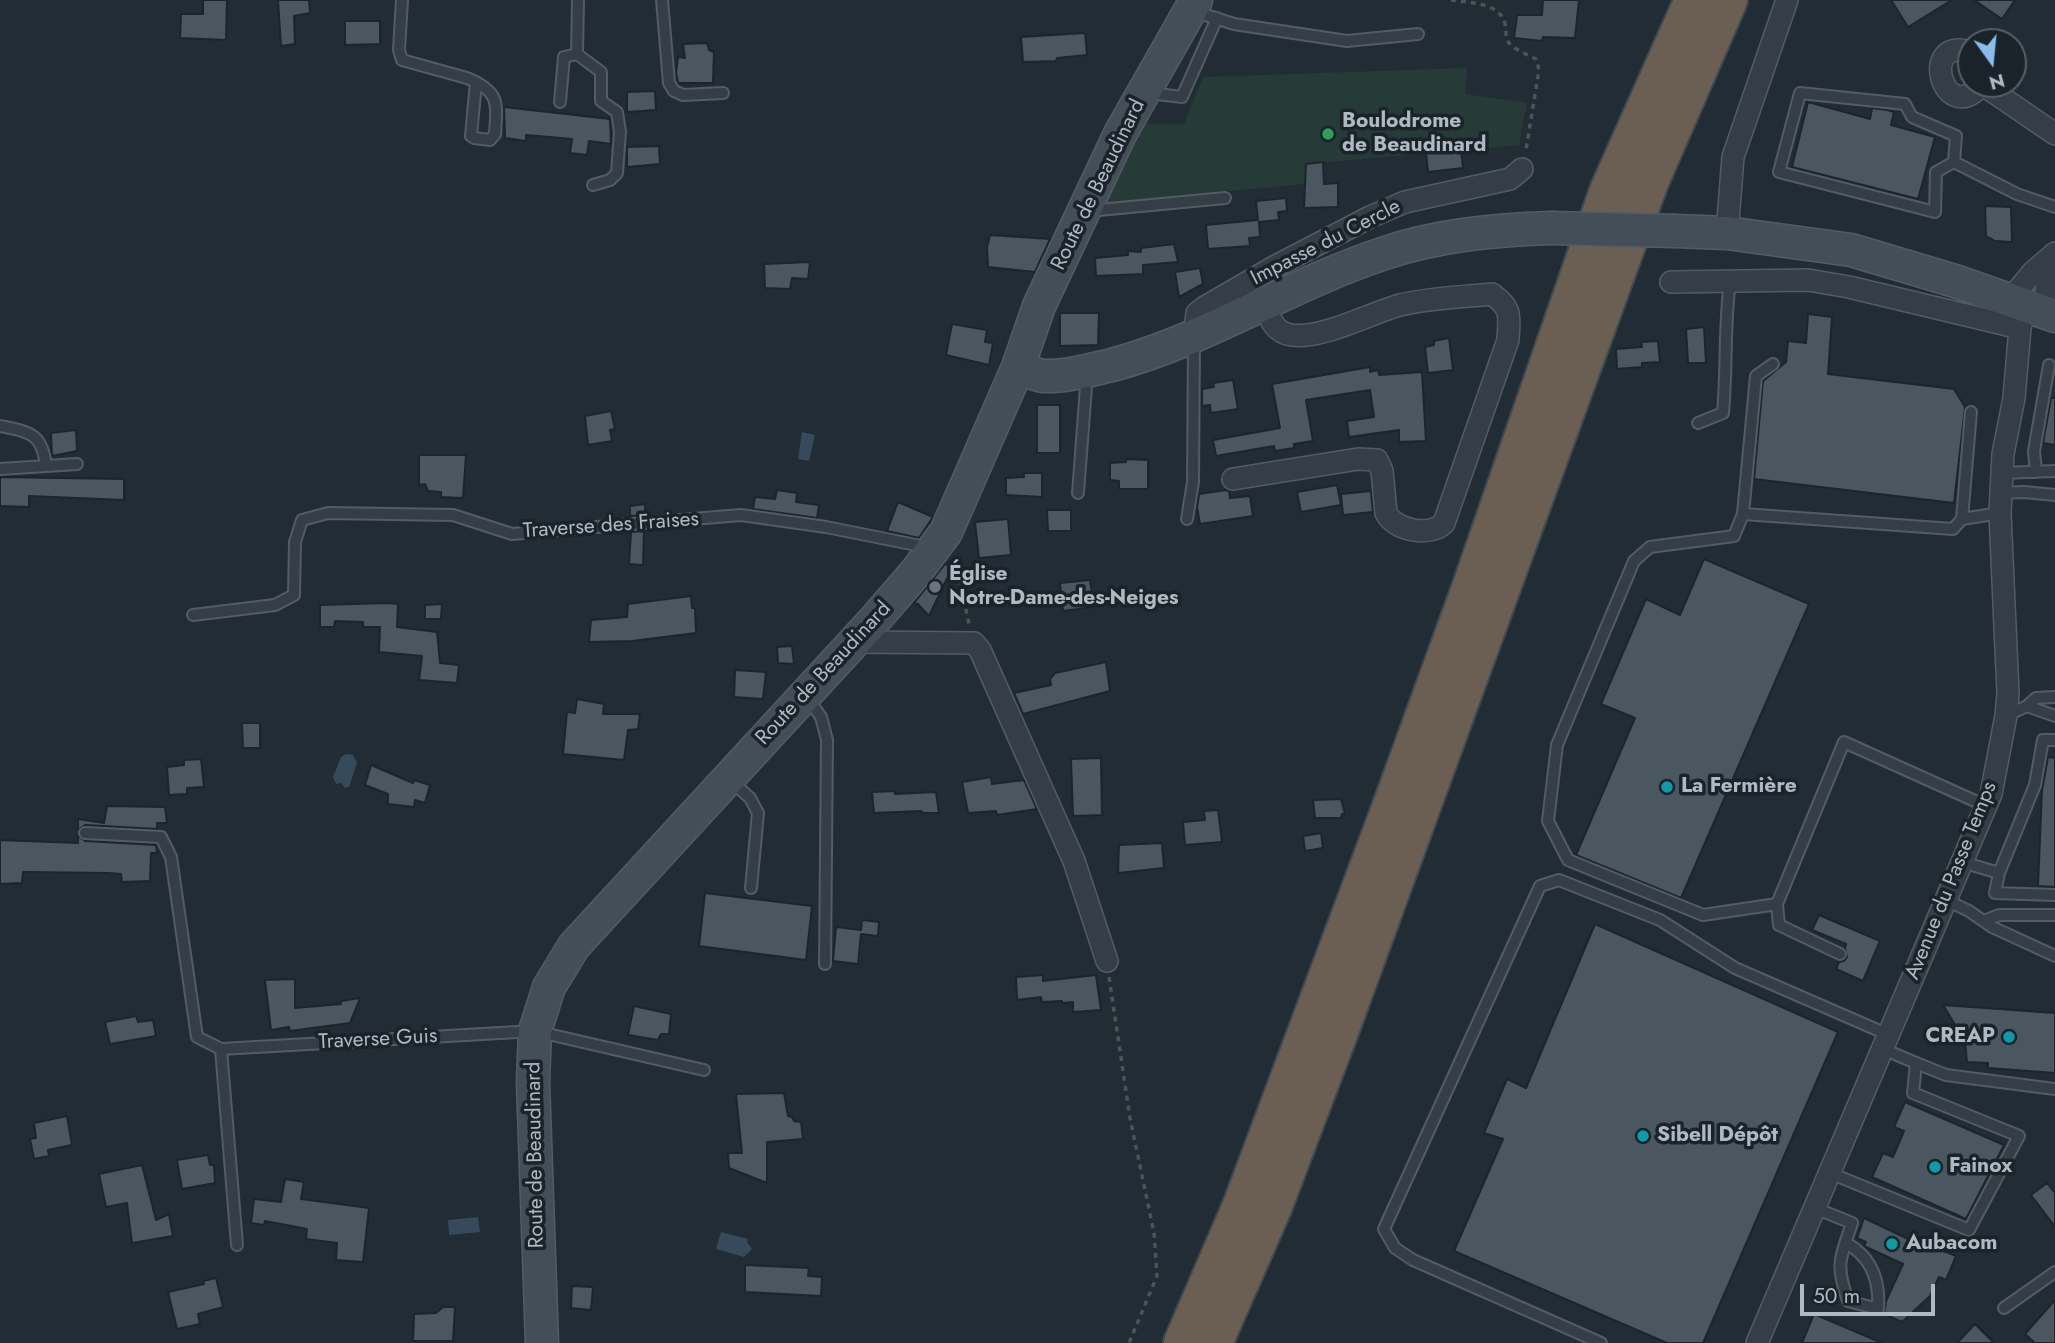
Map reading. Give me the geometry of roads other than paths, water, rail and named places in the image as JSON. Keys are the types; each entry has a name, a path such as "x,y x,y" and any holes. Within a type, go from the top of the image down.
{"highway":[{"path":"1184,1343 1242,1206 1311,1026 1467,599 1609,191 1694,0"},
{"path":"1213,1343 1272,1208 1336,1039 1649,182 1728,0"}],"street":[{"path":"1727,233 1733,157 1787,0"},
{"name":"Route de Beaudinard","path":"542,1343 533,1082 535,1031 549,987 574,946 916,572 942,550 946,532 1018,367 1039,306 1120,134 1144,93 1201,9"},
{"path":"1957,50 1948,54 1939,73 1942,84 1949,92 1957,94"},
{"path":"2002,98 2055,134"},
{"name":"Impasse du Cercle","path":"1194,338 1197,313 1205,307 1358,223 1405,202 1510,179 1522,169"},
{"path":"1018,367 1042,376 1087,371 1145,356 1194,338 1382,254 1491,230 1550,228 1727,233 1851,250 1955,281 2027,311"},
{"path":"2027,311 2034,272 2053,255"},
{"name":"Avenue du Passe Temps","path":"1757,1343 1991,794 2008,694 2001,493 2003,454 2027,311 2046,292 2053,255"},
{"path":"1671,282 1808,280 2055,316"},
{"path":"1233,480 1358,459 1377,460 1382,471 1386,513 1390,520 1395,524 1428,532 1438,530 1444,523 1508,341 1509,312 1504,303 1492,294 1402,305 1322,332 1293,335 1272,324 1265,304"},
{"path":"853,642 974,643 981,650 1074,861 1107,961"}],"lane":[{"path":"402,0 399,50 402,60 476,82 488,89 497,103 495,134 490,140 471,136 476,82"},
{"path":"577,54 578,0"},
{"path":"662,0 669,83 674,91 683,95 723,93"},
{"path":"1201,9 1234,24 1347,41 1418,34"},
{"path":"560,102 564,57 577,54 601,72 601,101 617,112 620,132 617,173 610,180 593,186"},
{"path":"1800,93 1905,104 1912,117 1956,136 1954,162 1936,172 1935,212 1779,173 1800,93"},
{"path":"1954,162 2017,194 2055,207"},
{"path":"1085,211 1225,198"},
{"path":"1698,423 1723,413 1727,371 1727,307 1731,281"},
{"path":"1187,519 1193,482 1194,338"},
{"path":"1773,363 1755,376 1743,513 1734,536 1650,547 1634,561 1557,745 1548,821 1568,860 1703,915 1777,904"},
{"path":"2036,472 2034,451 2049,365"},
{"path":"1078,493 1087,371"},
{"path":"1962,519 1971,412"},
{"path":"0,426 21,430 35,438 44,446 46,466"},
{"path":"0,469 78,464"},
{"path":"1743,513 1953,529 1962,519 2036,472 2055,471"},
{"path":"2001,493 2055,495"},
{"name":"Traverse des Fraises","path":"193,615 275,605 294,596 295,542 302,520 328,513 453,515 512,534 741,515 826,527 942,550"},
{"path":"805,695 821,717 827,740 825,964"},
{"path":"2006,716 2028,706 2036,698 2055,697"},
{"path":"2028,706 2055,716"},
{"path":"2055,740 2043,740 2035,785 1999,873 1995,893 2055,895"},
{"path":"1840,954 1779,926 1777,904 1844,742 1986,806"},
{"path":"728,778 750,798 758,813 751,888"},
{"path":"85,833 161,837 171,857 197,1037 221,1049 237,1245"},
{"path":"1962,862 1999,873"},
{"path":"1601,1343 1575,1338 1413,1260 1395,1248 1384,1229 1540,886 1559,880 1660,920 1735,968 1886,1042 1916,1063 1946,1075 2055,1089"},
{"path":"1946,900 2055,956"},
{"path":"1984,921 1999,915 2055,915"},
{"name":"Traverse Guis","path":"221,1049 535,1031 704,1070"},
{"path":"1830,1173 1969,1230 2019,1136 1913,1093 1916,1063"},
{"path":"1815,1208 1852,1223 1840,1258 1839,1275 1849,1301 1878,1309 1879,1289 1872,1267 1846,1242"},
{"path":"2004,1308 2055,1272"}],"water":[{"path":"802,432 815,435 809,461 798,459"},
{"path":"346,754 353,755 357,763 349,787 345,788 341,783 336,784 333,777 341,757"},
{"path":"478,1217 480,1232 449,1235 448,1220"},
{"path":"721,1232 748,1239 752,1249 744,1257 716,1249"}],"place":[{"name":"Boulodrome de Beaudinard","path":"1328,134"},
{"name":"Église Notre-Dame-des-Neiges","path":"935,587"},
{"name":"La Fermière","path":"1667,787"},
{"name":"CREAP","path":"2009,1037"},
{"name":"Sibell Dépôt","path":"1643,1136"},
{"name":"Fainox","path":"1935,1167"},
{"name":"Aubacom","path":"1892,1244"}]}
